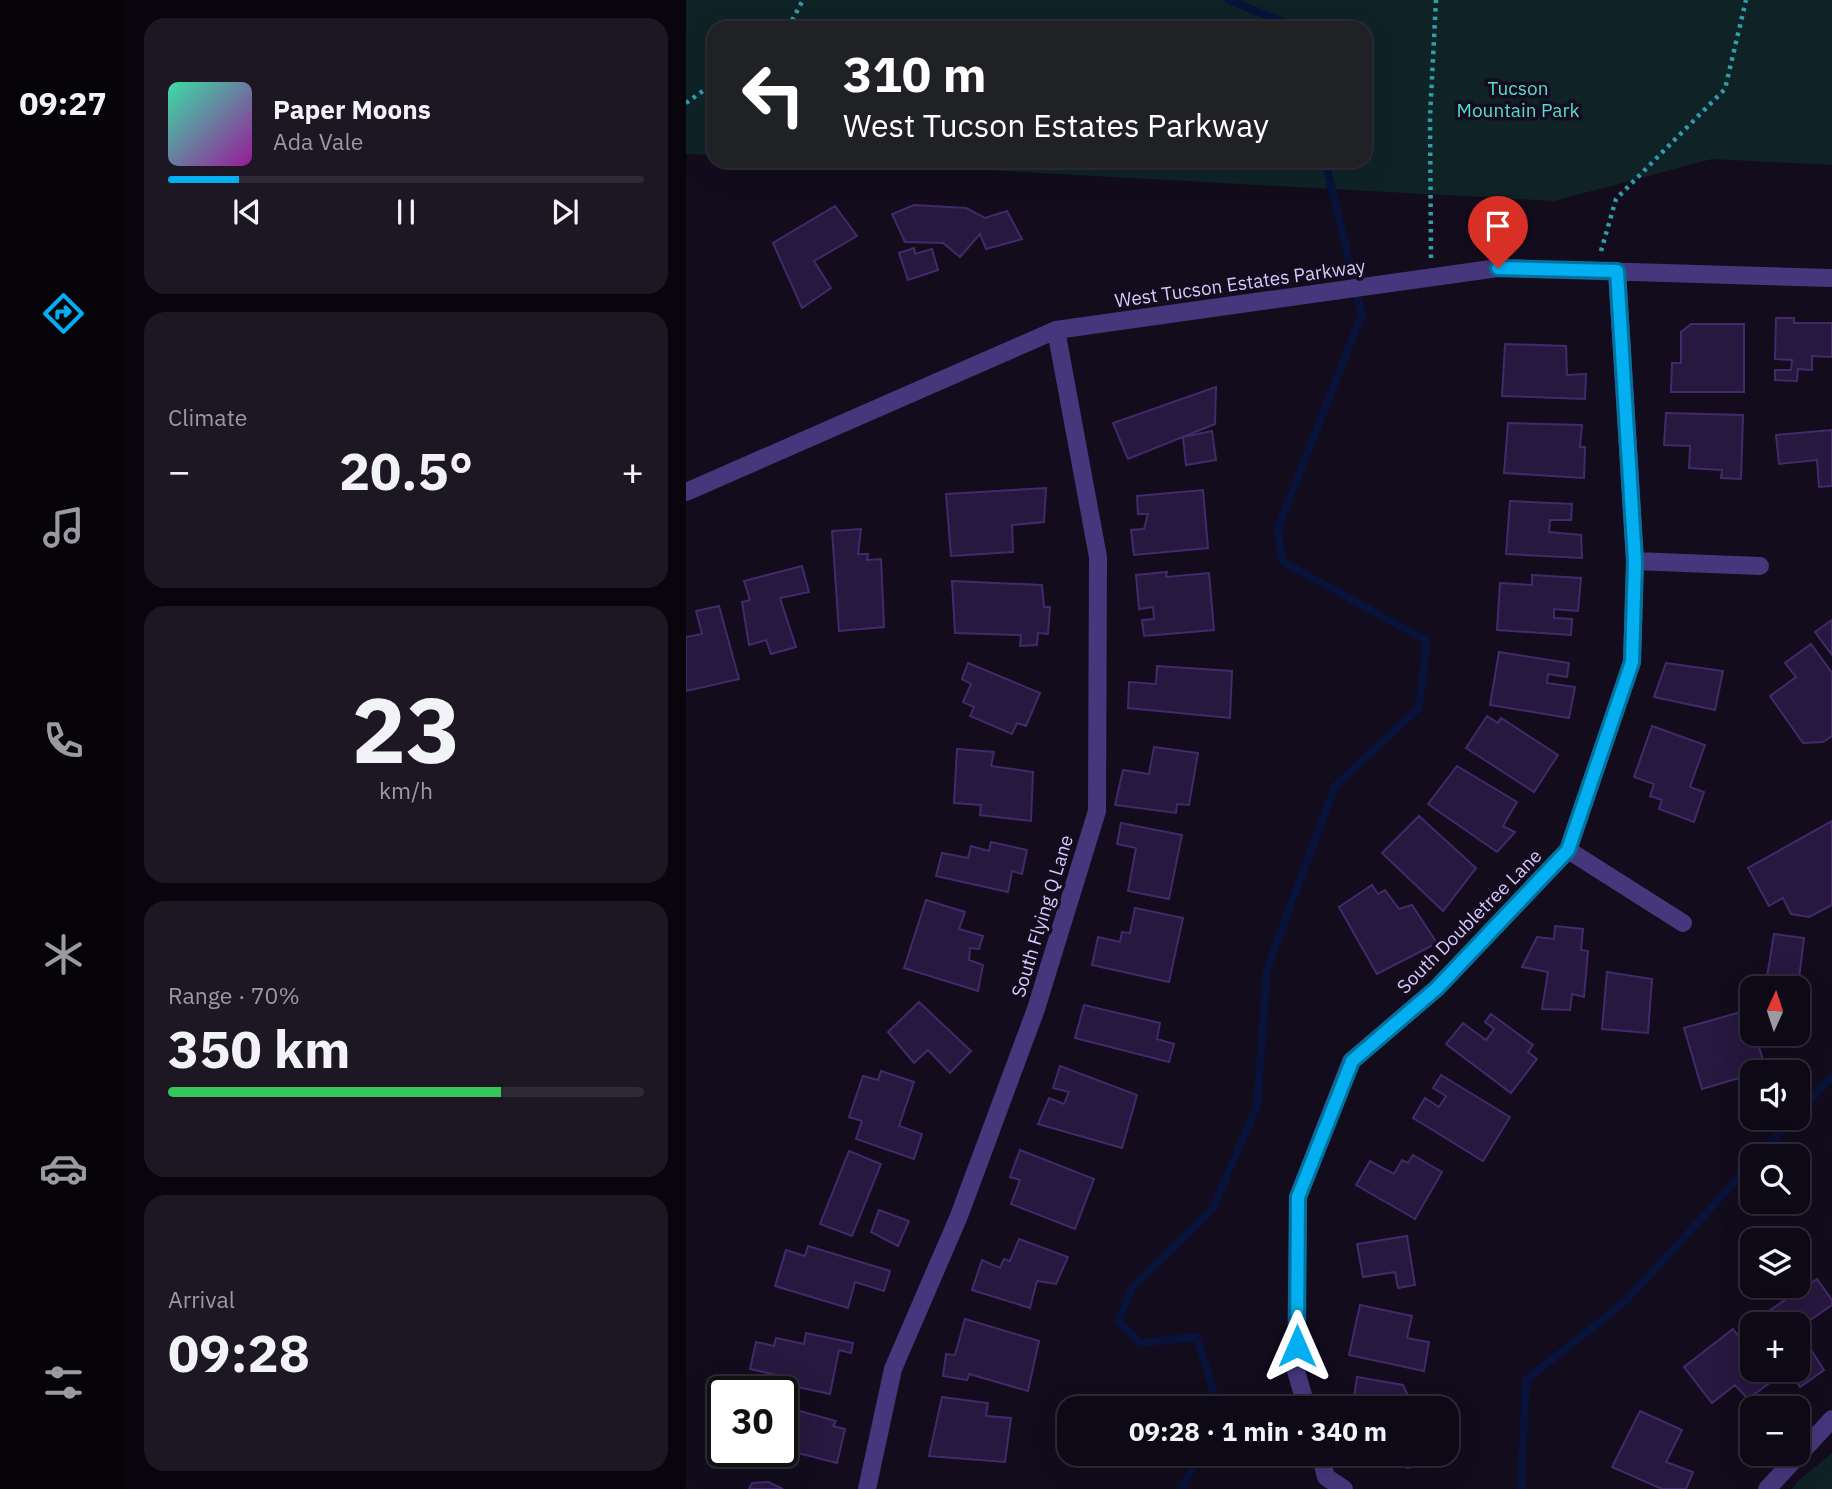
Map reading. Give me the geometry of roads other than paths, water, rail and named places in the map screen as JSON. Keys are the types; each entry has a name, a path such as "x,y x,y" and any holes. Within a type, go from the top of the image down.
{"street":[{"name":"West Tucson Estates Parkway","path":"686,492 1056,330 1498,268 1832,278"},
{"name":"South Doubletree Lane","path":"1303,1396 1296,1371 1298,1197 1352,1061 1437,988 1568,850 1632,662 1635,561 1617,271"},
{"name":"South Flying Q Lane","path":"867,1489 892,1369 959,1216 1036,1009 1097,811 1098,556 1056,330"},
{"path":"1635,561 1760,566"},
{"path":"1568,850 1683,923"},
{"path":"1767,1489 1832,1419"},
{"path":"1323,1466 1326,1477 1344,1489"}],"waterway":[{"path":"1229,0 1281,21"},
{"path":"1215,1396 1197,1337 1141,1343 1118,1321 1132,1288 1213,1208 1257,1106 1267,969 1335,786 1419,708 1427,641 1282,561 1278,528 1362,314 1327,168"},
{"path":"1810,1100 1832,1077"},
{"path":"1769,1144 1782,1130"},
{"path":"1521,1489 1526,1380 1626,1301 1740,1176"},
{"path":"1182,1489 1193,1466"}],"park label":[{"name":"Tucson Mountain Park","path":"1518,99"}]}
